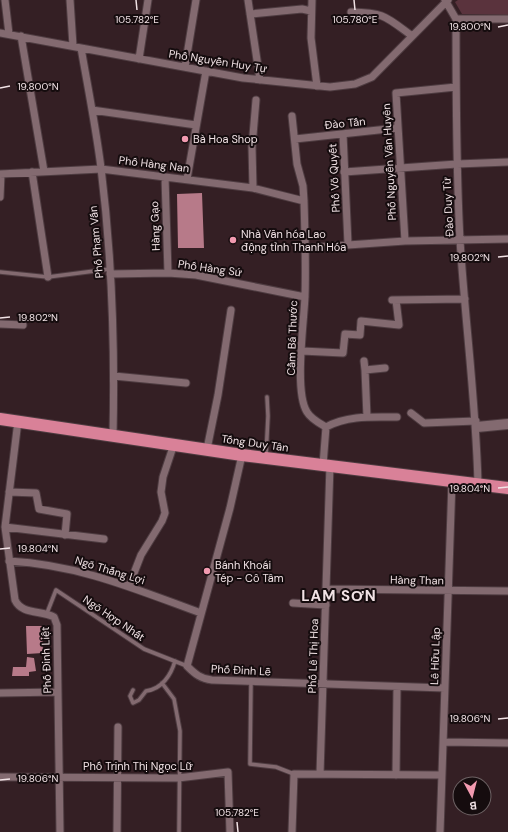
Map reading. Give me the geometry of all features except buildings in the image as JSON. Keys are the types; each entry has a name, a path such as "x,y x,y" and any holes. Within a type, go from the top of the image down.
{"highway":[{"name":"Tống Duy Tân","path":"0,419 266,458 508,488"}],"street":[{"path":"5,0 10,34"},
{"path":"70,0 73,46"},
{"path":"139,59 148,0"},
{"path":"185,67 196,0"},
{"path":"248,0 260,80"},
{"path":"312,0 311,38 317,86"},
{"path":"447,1 456,19 508,19"},
{"name":"Phố Nguyễn Huy Tự","path":"0,32 206,71 260,80 330,87 355,84 372,77 447,1"},
{"path":"250,14 302,9 311,11"},
{"path":"351,12 384,15 412,36"},
{"name":"Đào Duy Từ","path":"456,19 456,164 460,240 476,424 478,484"},
{"path":"21,36 44,171"},
{"name":"Phố Phạm Vấn","path":"81,48 101,168 110,272 114,376 113,435"},
{"path":"187,179 206,71"},
{"name":"Phố Nguyễn Văn Huyên","path":"406,241 397,128 396,93 456,87"},
{"path":"253,188 252,147 256,100"},
{"path":"92,110 196,125"},
{"name":"Cầm Bá Thước","path":"292,116 297,164 303,186 304,201 305,297 302,351 302,398 306,412 317,423 326,426"},
{"name":"Đào Tấn","path":"295,139 397,128"},
{"name":"Phố Võ Quyết","path":"343,134 348,244"},
{"path":"344,172 508,162"},
{"name":"Phố Hàng Nan","path":"1,174 101,168 253,188 304,201"},
{"path":"32,172 48,277"},
{"path":"0,198 1,174"},
{"name":"Hàng Gạo","path":"165,177 168,273"},
{"path":"305,248 406,241 508,239"},
{"name":"Phố Hàng Sứ","path":"110,272 196,275 232,281 305,297"},
{"path":"302,351 343,353 344,334 360,335 361,321 398,325 394,300 465,299"},
{"path":"207,449 218,395 231,310"},
{"path":"0,324 23,325"},
{"path":"364,360 367,417"},
{"path":"365,370 385,368"},
{"path":"114,376 186,383"},
{"path":"411,413 424,423 508,424"},
{"path":"327,465 326,426 335,422 367,417 397,417"},
{"name":"Phố Đinh Liệt","path":"18,421 5,527 15,600 18,607 24,610 47,613 54,617 57,625 60,832"},
{"path":"129,586 140,555 162,521 165,513 161,492 163,476 174,444"},
{"path":"188,666 230,508 242,454"},
{"name":"Phố Lê Thị Hoa","path":"320,774 326,605 327,465"},
{"name":"Lê Hữu Lập","path":"440,832 452,481"},
{"path":"9,492 36,493 39,510 67,514 65,536"},
{"path":"5,527 65,536 104,539"},
{"name":"Ngõ Thắng Lợi","path":"9,561 42,563 64,567 129,586 201,613"},
{"name":"Hàng Than","path":"326,590 508,591"},
{"path":"293,603 326,605"},
{"name":"Phố Đinh Lễ","path":"188,666 197,675 204,679 397,688 445,688"},
{"path":"396,775 397,688"},
{"path":"0,692 58,692"},
{"path":"118,727 118,832"},
{"path":"444,742 508,743"},
{"name":"Phố Trịnh Thị Ngọc Lữ","path":"0,777 178,778 228,772 230,832"},
{"path":"292,832 294,774 442,775"}],"lane":[{"path":"0,272 48,277 110,272"},
{"path":"266,458 268,416 267,397"},
{"name":"Ngõ Hợp Nhất","path":"47,613 56,590 144,649 188,666"},
{"path":"134,690 130,696 133,703 139,700 146,690 155,690 172,673 175,661"},
{"path":"250,682 250,764 276,767 294,774"},
{"path":"162,683 174,699 180,731 178,778 179,832"}],"shaded area":[{"path":"458,0 508,0 508,15 462,14 455,2"}],"place":[{"name":"Bà Hoa Shop","path":"185,139"},
{"name":"Nhà Văn hóa Lao động tỉnh Thanh Hóa","path":"233,240"},
{"name":"Bánh Khoái Tép - Cô Tâm","path":"207,571"}],"district":[{"name":"LAM SƠN","path":"339,596"}]}
